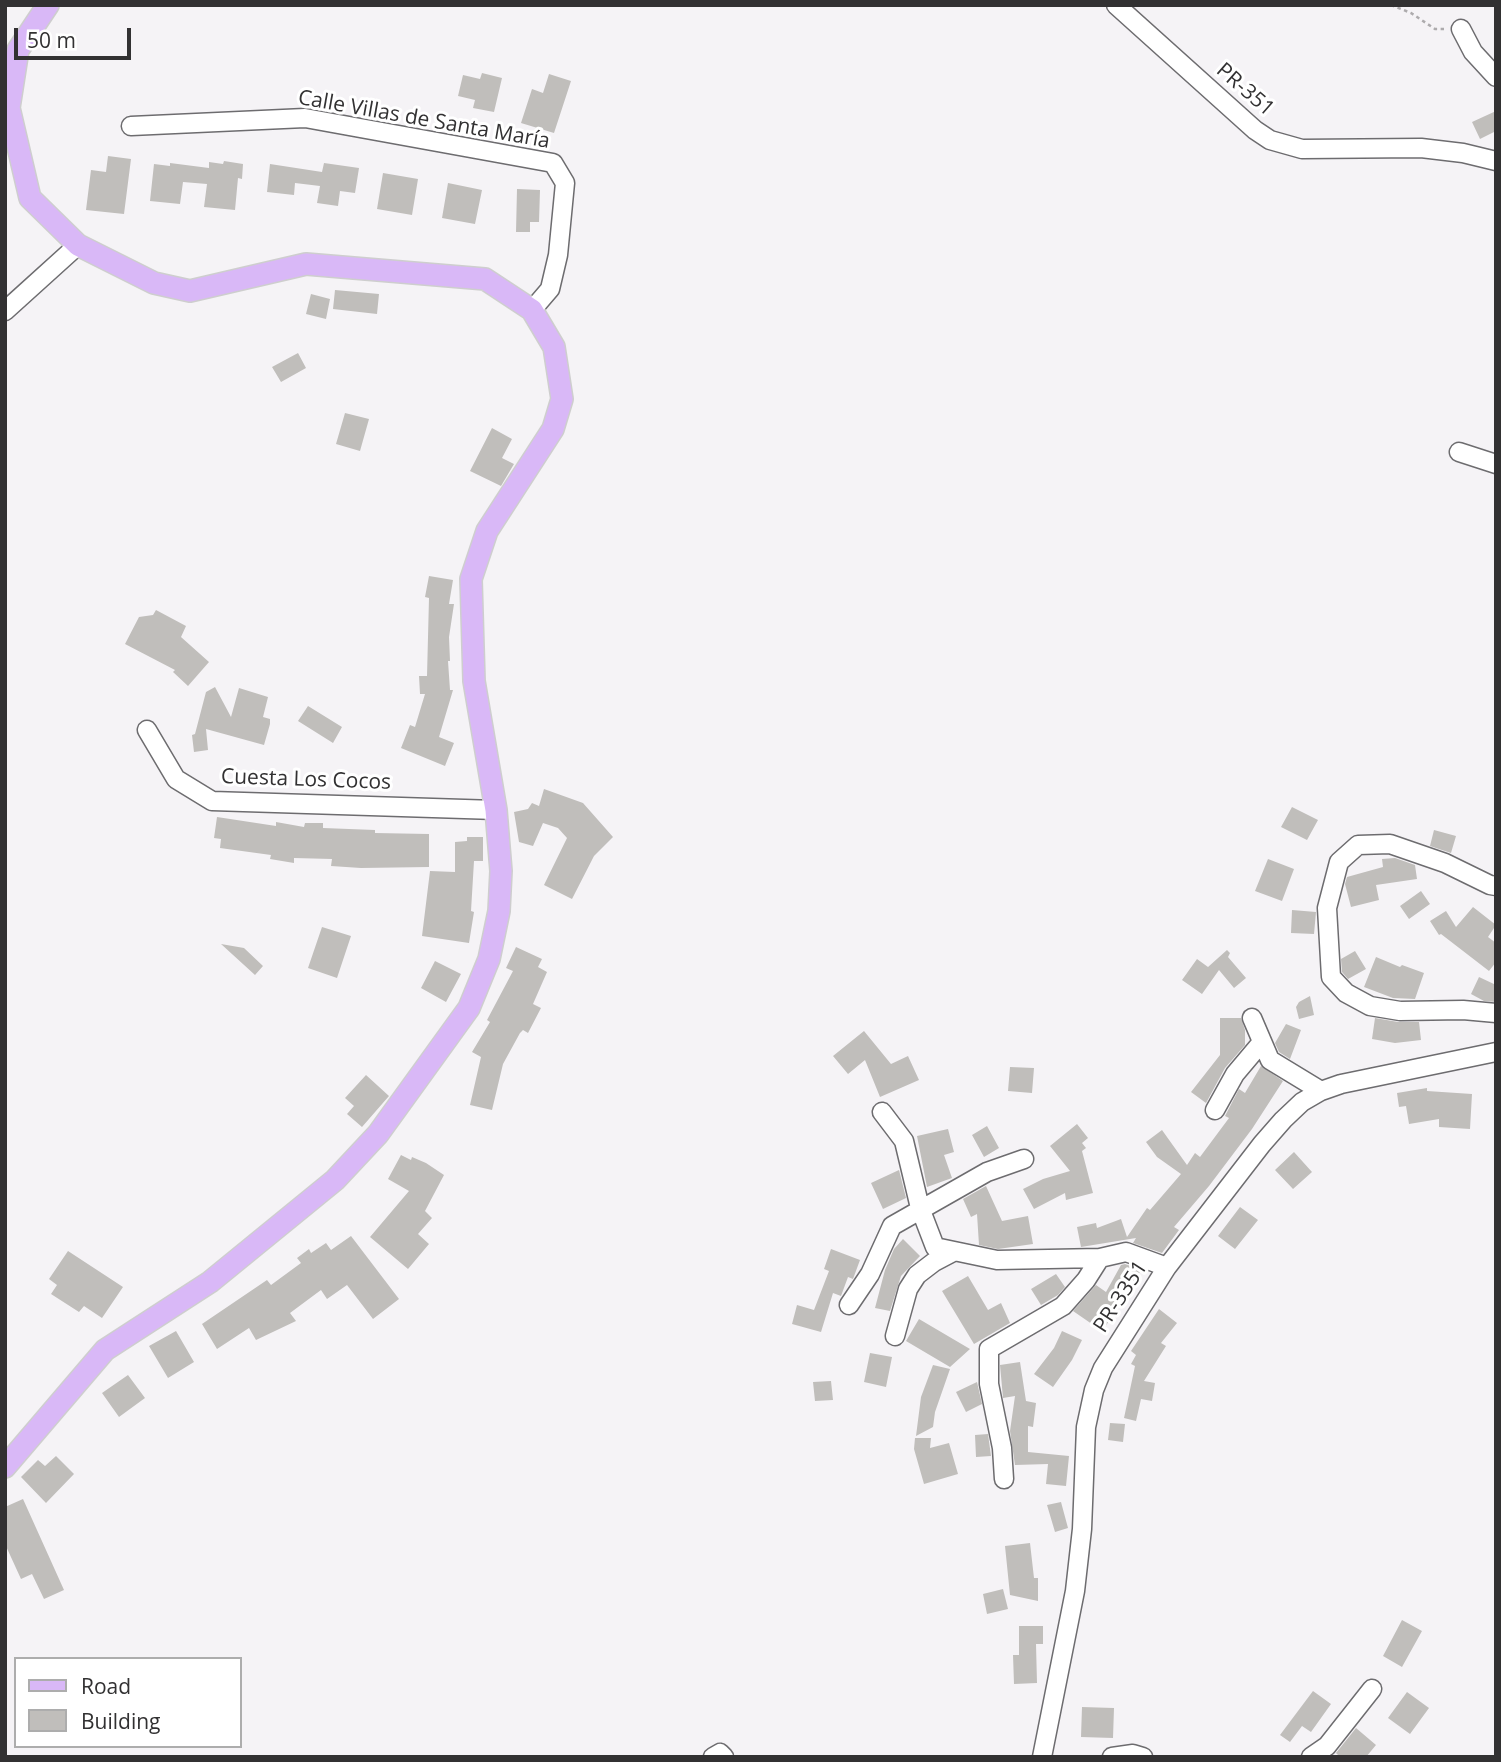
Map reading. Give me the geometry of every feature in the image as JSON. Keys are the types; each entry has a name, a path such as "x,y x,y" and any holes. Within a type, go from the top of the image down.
{"main road":[{"path":"5,1467 105,1350 210,1282 335,1180 378,1134 469,1009 489,959 499,911 501,871 496,810 474,681 471,579 487,531 553,429 562,399 554,347 533,310 485,279 306,264 190,291 154,283 78,246 30,198 9,108 18,50 48,5"}],"street":[{"name":"PR-351","path":"1116,5 1255,130 1270,140 1302,149 1421,148 1463,153 1496,161"},
{"path":"1461,29 1474,52 1496,77"},
{"name":"Calle Villas de Santa María","path":"131,125 306,118 553,163 565,183 558,256 550,289 533,310"},
{"path":"5,311 78,246"},
{"path":"1459,452 1496,464"},
{"name":"Cuesta Los Cocos","path":"147,730 176,779 212,801 496,810"},
{"path":"1496,886 1445,863 1390,844 1358,845 1339,862 1327,908 1331,977 1346,993 1370,1006 1400,1011 1463,1010 1496,1013"},
{"path":"1252,1018 1270,1060 1321,1091"},
{"path":"1214,1110 1236,1074 1262,1042"},
{"name":"PR-3351","path":"1042,1757 1075,1591 1082,1529 1086,1427 1094,1390 1103,1368 1167,1267 1283,1120 1302,1102 1341,1084 1496,1052"},
{"path":"882,1112 904,1141 920,1208 935,1247 997,1260 1100,1258 1126,1252 1167,1267"},
{"path":"849,1305 870,1274 892,1226 987,1172 1024,1159"},
{"path":"895,1336 908,1289 917,1275 953,1252"},
{"path":"1004,1479 1002,1448 989,1384 989,1349 1063,1306 1086,1280 1100,1258"},
{"path":"1311,1757 1327,1746 1372,1689"},
{"path":"713,1757 720,1753 724,1757"},
{"path":"1112,1757 1133,1754 1143,1757"}],"path":[{"path":"1391,5 1411,13 1435,29 1461,29"}],"building":[{"path":"482,73 502,78 494,112 473,108 475,100 458,96 463,75 480,79"},
{"path":"549,74 571,81 554,133 521,123 532,89 543,93"},
{"path":"1496,111 1496,131 1480,139 1472,122"},
{"path":"108,156 131,159 124,214 86,210 91,170 106,172"},
{"path":"224,161 243,164 242,179 238,178 235,210 204,207 207,184 183,182 180,204 150,201 154,164 170,166 170,163 209,168 209,162 223,164"},
{"path":"324,163 359,168 355,193 340,191 338,206 317,203 320,186 295,183 294,195 267,192 270,164 322,172"},
{"path":"383,173 418,179 412,215 377,209"},
{"path":"448,183 482,190 475,224 442,218"},
{"path":"517,189 540,190 539,222 530,222 530,232 516,232"},
{"path":"335,290 379,294 377,314 333,309"},
{"path":"311,294 330,299 326,319 306,314"},
{"path":"298,353 306,368 281,382 272,367"},
{"path":"345,413 369,419 360,451 336,444"},
{"path":"492,428 512,439 502,458 514,464 501,486 470,471"},
{"path":"429,576 453,580 449,604 454,604 448,661 450,690 453,690 439,737 454,743 445,766 401,748 410,725 415,727 425,694 420,694 419,676 427,676 429,598 425,597"},
{"path":"156,610 186,626 181,637 209,662 188,686 173,672 175,670 125,644 139,617 153,615"},
{"path":"215,687 231,717 239,688 268,697 263,717 270,719 270,724 264,745 206,729 208,750 194,752 192,735 195,734 206,692"},
{"path":"308,706 342,727 333,743 298,721"},
{"path":"544,789 583,803 613,837 594,856 572,899 544,885 567,838 558,828 543,823 533,846 519,842 514,812 528,809 532,803 539,806"},
{"path":"1292,807 1318,820 1307,840 1281,827"},
{"path":"217,817 276,826 276,822 304,827 305,823 323,823 323,828 429,834 429,867 331,866 332,859 294,858 294,863 270,859 271,855 220,848 221,839 214,838"},
{"path":"1434,830 1456,836 1451,853 1430,846"},
{"path":"467,837 483,837 483,861 474,861 471,911 474,912 469,943 422,936 430,871 455,872 455,842 467,841"},
{"path":"1395,858 1415,865 1417,879 1376,885 1379,900 1351,907 1345,884 1347,877 1383,867 1382,859"},
{"path":"1268,859 1294,869 1282,901 1255,891"},
{"path":"1421,891 1430,904 1409,919 1400,906"},
{"path":"1473,907 1496,925 1488,937 1496,943 1496,962 1489,971 1439,935 1430,921 1446,911 1456,927"},
{"path":"1292,910 1316,912 1314,934 1291,933"},
{"path":"322,927 351,936 337,978 308,968"},
{"path":"221,944 244,948 263,966 255,975"},
{"path":"516,947 542,959 538,967 547,972 533,1004 541,1008 528,1033 523,1030 520,1033 503,1064 492,1110 470,1105 481,1057 472,1052 490,1022 487,1020 513,971 506,968"},
{"path":"1227,950 1230,953 1228,957 1246,978 1234,988 1219,970 1202,994 1182,980 1197,959 1208,967"},
{"path":"1355,951 1366,969 1348,979 1342,972 1341,959"},
{"path":"1376,957 1424,973 1415,999 1393,998 1364,987"},
{"path":"435,961 461,974 446,1002 421,988"},
{"path":"1479,977 1496,985 1496,1002 1484,1001 1471,994"},
{"path":"1310,996 1314,1015 1299,1019 1296,1007"},
{"path":"1220,1018 1241,1018 1245,1030 1245,1045 1225,1068 1206,1103 1191,1092 1220,1055"},
{"path":"1375,1018 1419,1022 1421,1040 1395,1043 1372,1039"},
{"path":"1286,1024 1301,1030 1290,1059 1279,1052 1275,1043"},
{"path":"864,1031 891,1064 908,1056 919,1080 880,1097 865,1060 848,1074 833,1056"},
{"path":"1261,1066 1283,1081 1252,1129 1174,1227 1179,1230 1162,1253 1133,1243 1136,1238 1081,1247 1077,1227 1096,1223 1097,1228 1121,1219 1127,1237 1147,1208 1150,1210 1181,1174 1157,1157 1146,1142 1162,1130 1187,1165 1195,1153 1200,1157 1229,1118 1225,1116 1239,1089 1245,1093"},
{"path":"1010,1067 1034,1068 1032,1093 1008,1091"},
{"path":"366,1075 389,1096 362,1127 347,1114 354,1106 345,1098"},
{"path":"1427,1088 1427,1091 1472,1094 1470,1129 1439,1127 1439,1119 1409,1124 1406,1106 1399,1107 1397,1093"},
{"path":"1077,1124 1088,1138 1082,1143 1086,1148 1082,1151 1093,1193 1066,1200 1065,1193 1034,1209 1023,1189 1043,1179 1070,1171 1050,1146"},
{"path":"987,1126 999,1148 984,1157 972,1135"},
{"path":"948,1129 954,1152 944,1155 952,1178 927,1187 917,1136"},
{"path":"1294,1152 1312,1172 1293,1189 1275,1170"},
{"path":"401,1155 426,1163 444,1175 425,1211 432,1218 418,1234 429,1244 408,1269 370,1237 409,1191 388,1179"},
{"path":"899,1170 906,1198 883,1209 871,1183"},
{"path":"986,1186 1002,1221 1028,1216 1033,1244 998,1249 979,1245 977,1214 971,1217 963,1199"},
{"path":"1240,1207 1258,1220 1235,1249 1218,1236"},
{"path":"351,1236 399,1299 373,1319 347,1285 327,1299 321,1290 290,1313 296,1321 256,1340 249,1328 217,1349 202,1324 267,1280 271,1285 301,1263 297,1258 309,1249 311,1253 326,1243 331,1250"},
{"path":"903,1239 920,1256 901,1276 890,1311 875,1308 885,1270 894,1249"},
{"path":"831,1249 860,1260 853,1279 848,1277 841,1296 833,1293 821,1332 792,1324 797,1305 814,1310 829,1271 824,1269"},
{"path":"68,1251 123,1287 102,1318 84,1306 79,1312 51,1294 57,1285 49,1279"},
{"path":"1121,1265 1141,1270 1102,1331 1073,1311 1096,1285 1106,1292"},
{"path":"1056,1274 1065,1287 1058,1295 1041,1305 1031,1289"},
{"path":"968,1276 988,1310 1001,1303 1010,1323 974,1344 942,1291"},
{"path":"1159,1309 1177,1323 1161,1343 1166,1346 1144,1381 1155,1383 1152,1401 1141,1399 1136,1421 1124,1418 1135,1366 1131,1364 1136,1355 1131,1351"},
{"path":"919,1319 970,1349 950,1367 906,1341"},
{"path":"176,1331 194,1362 168,1378 149,1346"},
{"path":"1062,1331 1082,1340 1053,1387 1034,1374 1054,1348"},
{"path":"870,1353 892,1357 886,1387 864,1382"},
{"path":"1020,1362 1026,1401 1036,1403 1033,1427 1028,1426 1028,1452 1069,1456 1066,1486 1046,1484 1048,1464 1015,1465 1010,1431 1015,1396 1003,1398 1000,1365"},
{"path":"933,1365 950,1369 935,1412 933,1427 916,1436 921,1397"},
{"path":"128,1375 145,1398 119,1417 102,1393"},
{"path":"831,1381 833,1400 815,1401 813,1382"},
{"path":"977,1382 982,1404 966,1412 956,1392"},
{"path":"1110,1423 1125,1424 1123,1442 1108,1440"},
{"path":"988,1434 991,1456 976,1457 975,1435"},
{"path":"915,1438 931,1438 930,1448 949,1443 958,1474 924,1484 914,1449"},
{"path":"56,1456 74,1474 46,1503 21,1477 38,1460 45,1466"},
{"path":"23,1499 64,1590 44,1599 32,1574 21,1579 5,1544 5,1507"},
{"path":"1061,1502 1068,1528 1055,1532 1047,1505"},
{"path":"1030,1543 1034,1578 1038,1578 1038,1601 1010,1595 1005,1546"},
{"path":"1003,1589 1008,1609 987,1614 983,1594"},
{"path":"1402,1620 1422,1631 1402,1667 1383,1656"},
{"path":"1019,1626 1043,1626 1043,1644 1036,1644 1037,1683 1014,1684 1013,1655 1019,1655"},
{"path":"1313,1691 1331,1704 1311,1732 1302,1726 1290,1742 1280,1735"},
{"path":"1407,1692 1429,1708 1410,1734 1388,1718"},
{"path":"1082,1707 1114,1708 1113,1738 1081,1737"},
{"path":"1356,1728 1376,1745 1366,1757 1340,1757 1336,1753"}]}
